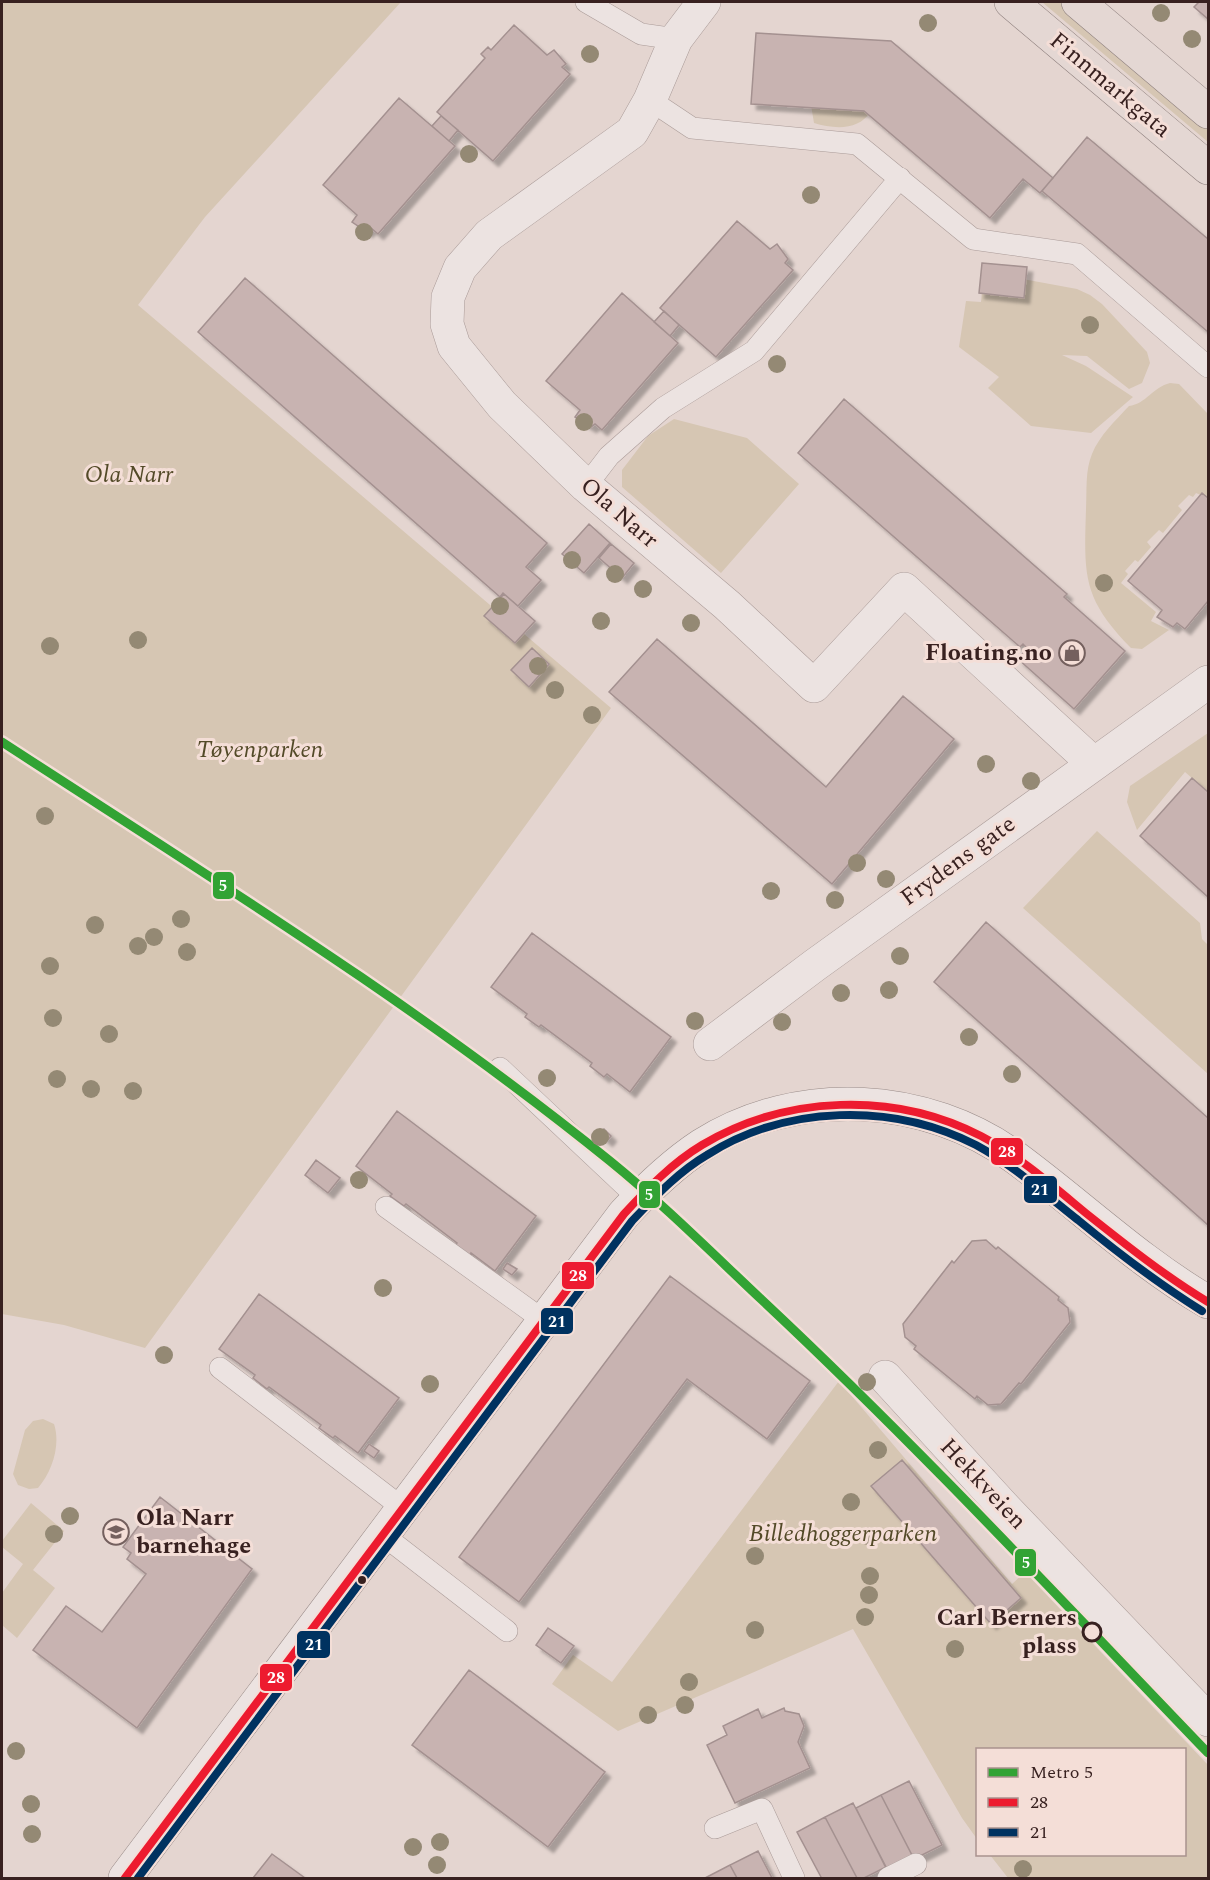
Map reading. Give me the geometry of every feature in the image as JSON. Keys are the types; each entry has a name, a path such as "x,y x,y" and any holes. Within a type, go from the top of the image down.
{"main road":[{"name":"Finnmarkgata","path":"1011,2 1209,168"},
{"name":"Finnmarkgata","path":"1078,2 1209,112"}],"street":[{"name":"Ola Narr","path":"704,2 676,39 650,100 632,132 489,235 460,268 448,297 447,324 454,346 502,405 586,486 727,605 814,686 904,589 1093,763"},
{"name":"Frydens gate","path":"710,1044 1093,763 1209,682"},
{"path":"125,1878 404,1509 543,1320 638,1198 661,1176 703,1144 748,1123 793,1108 841,1104 883,1106 919,1112 955,1124 1016,1158 1173,1282 1209,1302"},
{"name":"Hekkveien","path":"885,1377 1003,1506 1209,1720"}],"lane":[{"path":"586,2 641,34 676,39"},
{"path":"650,100 692,128 857,144 973,239 1077,254 1209,367"},
{"path":"586,486 609,456 663,408 754,351 900,178"},
{"path":"500,1068 638,1198"},
{"path":"386,1207 543,1320"},
{"path":"220,1368 404,1509"},
{"path":"383,1534 507,1631"},
{"path":"715,1827 762,1809 794,1878"},
{"path":"888,1878 916,1864"}],"green space":[{"name":"Tøyenparken","path":"2,2 401,2 205,217 138,305 611,708 145,1348 64,1325 2,1314"},
{"path":"1042,2 1063,2 1208,124 1208,142"},
{"path":"811,105 871,111 860,122 838,127 814,123"},
{"path":"984,272 1077,289 1102,304 1147,352 1150,363 1142,383 1129,389 1087,356 1062,355 1086,366 1133,397 1091,433 1031,426 988,388 999,377 959,347 966,301 981,302"},
{"path":"1170,383 1179,384 1208,414 1208,498 1196,493 1193,497 1189,495 1178,506 1182,510 1163,533 1159,530 1147,542 1151,547 1138,562 1135,560 1125,571 1128,574 1121,583 1156,612 1151,621 1169,630 1142,649 1131,648 1103,614 1089,584 1085,552 1088,467 1099,441 1129,406 1135,405"},
{"path":"674,419 747,438 799,484 721,573 622,487 622,470 648,436"},
{"path":"1208,733 1208,792 1185,772 1137,830 1127,802 1130,786"},
{"path":"1097,831 1200,923 1202,939 1208,945 1208,1074 1023,908"},
{"name":"Billedhoggerparken","path":"839,1381 1012,1584 1025,1572 1208,1765 1208,1878 1008,1878 991,1856 1186,1856 1186,1748 976,1748 976,1838 962,1818 853,1629 618,1731 552,1684 573,1655 612,1682"},
{"path":"43,1419 54,1424 56,1449 43,1482 38,1488 29,1489 18,1485 13,1474 25,1430 33,1421"},
{"path":"31,1503 64,1531 33,1570 55,1588 17,1638 2,1625 2,1593 23,1564 2,1547 2,1541"}],"building":[{"path":"1199,2 1208,2 1208,19 1194,7"},
{"path":"514,25 547,55 554,50 566,64 562,67 570,74 493,161 437,112 485,58 481,54 488,47 491,50"},
{"path":"756,33 891,41 1053,178 1040,193 1023,179 990,218 864,111 751,104"},
{"path":"399,98 455,146 378,234 371,228 367,232 352,222 357,215 323,185"},
{"path":"441,116 458,130 449,141 432,126"},
{"path":"1087,137 1208,239 1208,332 1042,191"},
{"path":"737,221 770,249 777,244 788,259 785,263 793,270 716,357 660,308"},
{"path":"982,263 1027,267 1024,298 979,293"},
{"path":"245,278 547,543 526,567 541,580 518,606 503,593 500,597 198,332"},
{"path":"622,293 678,343 602,430 595,424 591,427 575,417 580,410 546,381"},
{"path":"664,311 679,325 670,336 654,322"},
{"path":"844,399 1067,594 1064,597 1125,651 1074,709 1018,659 1027,648 1023,644 1020,647 798,453"},
{"path":"1202,493 1208,498 1208,601 1185,629 1177,623 1173,627 1157,617 1162,610 1128,581"},
{"path":"589,524 610,543 584,573 562,554"},
{"path":"611,544 634,563 622,578 599,558"},
{"path":"504,594 535,621 515,643 484,616"},
{"path":"657,639 826,787 903,696 954,739 832,884 609,692"},
{"path":"532,648 549,664 529,687 511,670"},
{"path":"1192,778 1208,792 1208,897 1140,836"},
{"path":"986,922 1208,1118 1208,1225 934,982"},
{"path":"532,933 671,1037 630,1092 607,1074 604,1077 590,1066 592,1063 541,1025 539,1027 525,1017 527,1014 491,987"},
{"path":"397,1111 536,1216 495,1271 471,1253 470,1256 456,1245 457,1243 406,1204 404,1206 390,1196 392,1194 356,1166"},
{"path":"604,1129 611,1136 607,1141 599,1134"},
{"path":"316,1160 340,1178 328,1193 305,1175"},
{"path":"986,1240 996,1249 998,1247 1059,1297 1058,1300 1068,1308 1070,1322 1021,1384 1019,1383 1001,1404 988,1405 977,1396 975,1399 914,1349 916,1346 905,1337 903,1324 952,1261 954,1263 972,1241"},
{"path":"507,1263 517,1269 512,1275 503,1269"},
{"path":"670,1276 810,1381 767,1439 687,1379 519,1602 459,1557"},
{"path":"259,1294 399,1398 358,1453 335,1436 333,1438 319,1428 321,1425 269,1387 267,1389 253,1378 255,1375 219,1349"},
{"path":"369,1444 379,1451 374,1458 364,1451"},
{"path":"902,1460 1021,1598 991,1624 871,1486"},
{"path":"160,1497 252,1569 137,1728 33,1650 66,1606 102,1632 146,1574 127,1559 131,1553 123,1547"},
{"path":"548,1628 574,1646 561,1663 536,1645"},
{"path":"469,1670 605,1772 548,1847 412,1745"},
{"path":"784,1708 785,1711 799,1714 804,1726 798,1742 810,1768 735,1803 707,1745 727,1735 723,1726 758,1709 762,1718"},
{"path":"909,1781 942,1845 914,1859 881,1795"},
{"path":"881,1795 914,1859 888,1872 856,1808"},
{"path":"853,1803 886,1867 864,1878 857,1878 825,1817"},
{"path":"825,1817 857,1878 818,1878 821,1877 797,1832"},
{"path":"758,1851 772,1878 737,1878 730,1865"},
{"path":"272,1854 305,1878 253,1878"},
{"path":"730,1865 737,1878 705,1878"}],"metro line":[{"name":"5","path":"2,742 235,893 388,996 537,1104 630,1177 876,1410 1208,1753"}],"transit line":[{"name":"28","path":"125,1878 624,1214 670,1168 702,1145 735,1128 769,1116 804,1108 840,1105 877,1106 913,1111 947,1121 981,1136 1009,1153 1146,1260 1208,1302"},
{"name":"21","path":"138,1878 632,1221 686,1169 738,1138 771,1126 840,1115 875,1116 910,1121 944,1131 976,1145 1003,1162 1139,1268 1202,1311"}],"place":[{"name":"Floating.no","path":"1072,653"},
{"name":"Ola Narr barnehage","path":"116,1532"},
{"name":"Carl Berners plass","path":"1092,1632"}]}
